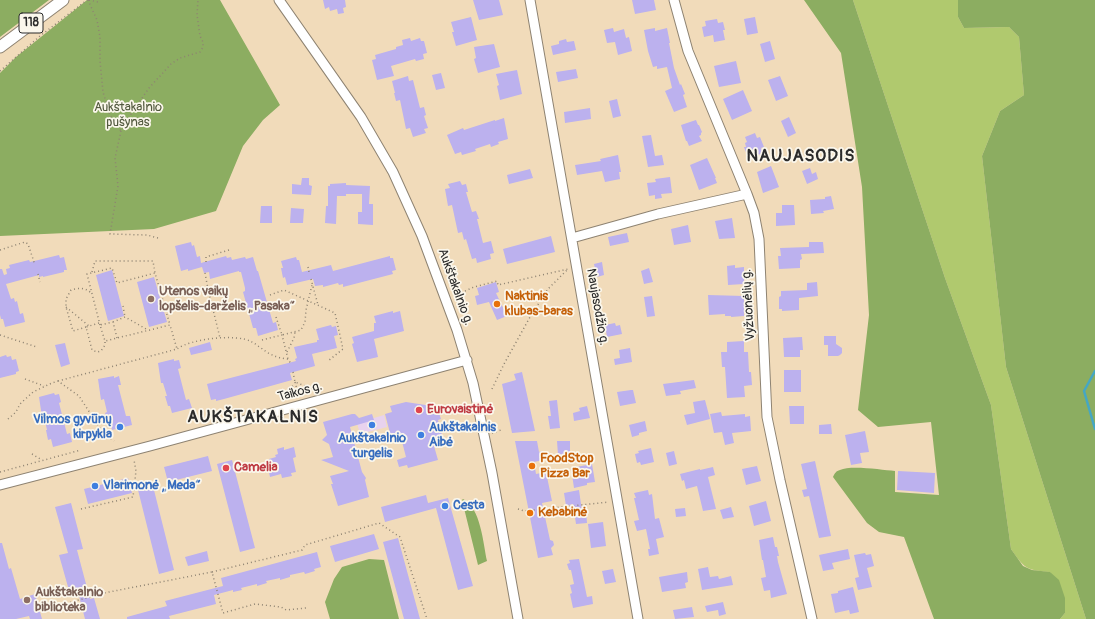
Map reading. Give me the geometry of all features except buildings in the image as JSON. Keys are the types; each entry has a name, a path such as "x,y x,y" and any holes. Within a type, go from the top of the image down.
{"main road":[{"name":"118","path":"0,47 63,0"}],"street":[{"name":"Aukštakalnio g.","path":"279,0 361,117 393,172 422,236 446,299 467,360 473,383 492,473 518,619"},
{"name":"Naujasodžio g.","path":"530,0 638,619"},
{"name":"Vyžuonėlių g.","path":"674,0 688,51 754,213 759,239 767,417 812,619"},
{"path":"572,238 658,214 747,194"},
{"name":"Taikos g.","path":"0,485 467,360"}],"path":[{"path":"88,0 97,20 100,37 100,61 103,92 110,115 121,131"},
{"path":"0,71 40,36 88,0 98,2 99,0"},
{"path":"158,238 147,235 110,234 118,186 115,158 121,131 149,88 171,64 180,58 200,52 203,47 197,13 198,0"},
{"path":"0,250 26,242 35,265"},
{"path":"206,262 206,257 229,250"},
{"path":"92,273 95,261 153,261 177,350"},
{"path":"308,267 309,272"},
{"path":"86,327 92,350 97,352 101,351 105,345 105,341 87,274 112,268 117,283 155,272"},
{"path":"446,299 474,287 497,281 498,285 568,269 548,289 530,317 492,389"},
{"path":"205,273 220,338"},
{"path":"38,274 40,282"},
{"path":"311,279 318,305"},
{"path":"262,340 301,330 305,322 312,285"},
{"path":"92,294 81,288 71,290 66,298 66,307 73,331 126,318 148,330"},
{"path":"270,294 284,290 335,313 343,349 328,361"},
{"path":"123,306 126,318"},
{"path":"66,307 89,326"},
{"path":"276,317 288,360 291,364"},
{"path":"113,322 117,338"},
{"path":"105,341 170,325"},
{"path":"286,353 294,338 295,332"},
{"path":"0,335 37,347"},
{"path":"8,419 16,412 20,404 27,397 44,386 177,350 180,347 206,339 238,338 252,341 269,354 280,359 288,360"},
{"path":"292,372 298,393"},
{"path":"25,378 44,386"},
{"path":"58,381 79,396 103,433 114,441"},
{"path":"295,382 313,389"},
{"path":"285,396 295,382"},
{"path":"0,472 81,450"},
{"path":"32,454 42,460"},
{"path":"81,509 133,497 136,471 134,460"},
{"path":"518,509 524,511 610,502"},
{"path":"43,610 104,593 212,572 302,550 305,546 380,523 400,536 426,619"},
{"path":"212,572 223,614 255,604 281,607 286,610 306,608"}],"shaded area":[{"name":"Aukštakalnio turgelis","path":"384,415 387,427 360,434 357,423"}],"green space":[{"path":"0,0 49,0 0,37"},
{"name":"Aukštakalnio pušynas","path":"87,0 220,0 280,105 263,120 243,146 216,211 154,229 0,236 0,73 16,57"},
{"path":"804,0 853,0 945,278 991,405 1011,549 1023,566 1032,570 1050,572 1059,580 1065,598 1065,613 1060,619 934,619 904,537 879,532 867,523 833,477 838,471 851,468 895,471 895,492 939,495 931,422 878,427 858,410 869,315 862,187 841,53"},
{"path":"853,0 958,0 958,17 964,28 1009,27 1019,37 1024,95 1000,111 982,156 1006,367 1086,619 1060,619 1065,613 1050,572 1031,569 1023,565 1011,549 991,405 945,278"},
{"path":"958,0 1095,0 1095,619 1086,619 1006,367 982,156 1000,111 1024,95 1019,37 1009,27 964,28 958,17"},
{"path":"463,499 474,510 480,527 487,561 478,565 462,500"},
{"path":"369,559 384,560 399,619 330,619 325,602 334,579 342,567"}],"waterway":[{"path":"1095,371 1084,391 1095,429"}],"place":[{"name":"Utenos vaikų lopšelis-darželis „Pasaka“","path":"151,299"},
{"name":"Naktinis klubas-baras","path":"497,304"},
{"name":"Eurovaistinė","path":"419,410"},
{"name":"Aukštakalnio turgelis","path":"372,425"},
{"name":"Vilmos gyvūnų kirpykla","path":"120,427"},
{"name":"Aukštakalnis Aibė","path":"421,435"},
{"name":"FoodStop Pizza Bar","path":"532,466"},
{"name":"Camelia","path":"226,468"},
{"name":"Vlarimonė „Meda“","path":"95,486"},
{"name":"Cesta","path":"445,506"},
{"name":"Kebabinė","path":"530,513"},
{"name":"Aukštakalnio biblioteka","path":"27,600"}],"district":[{"name":"NAUJASODIS","path":"801,157"},
{"name":"AUKŠTAKALNIS","path":"253,418"}]}
